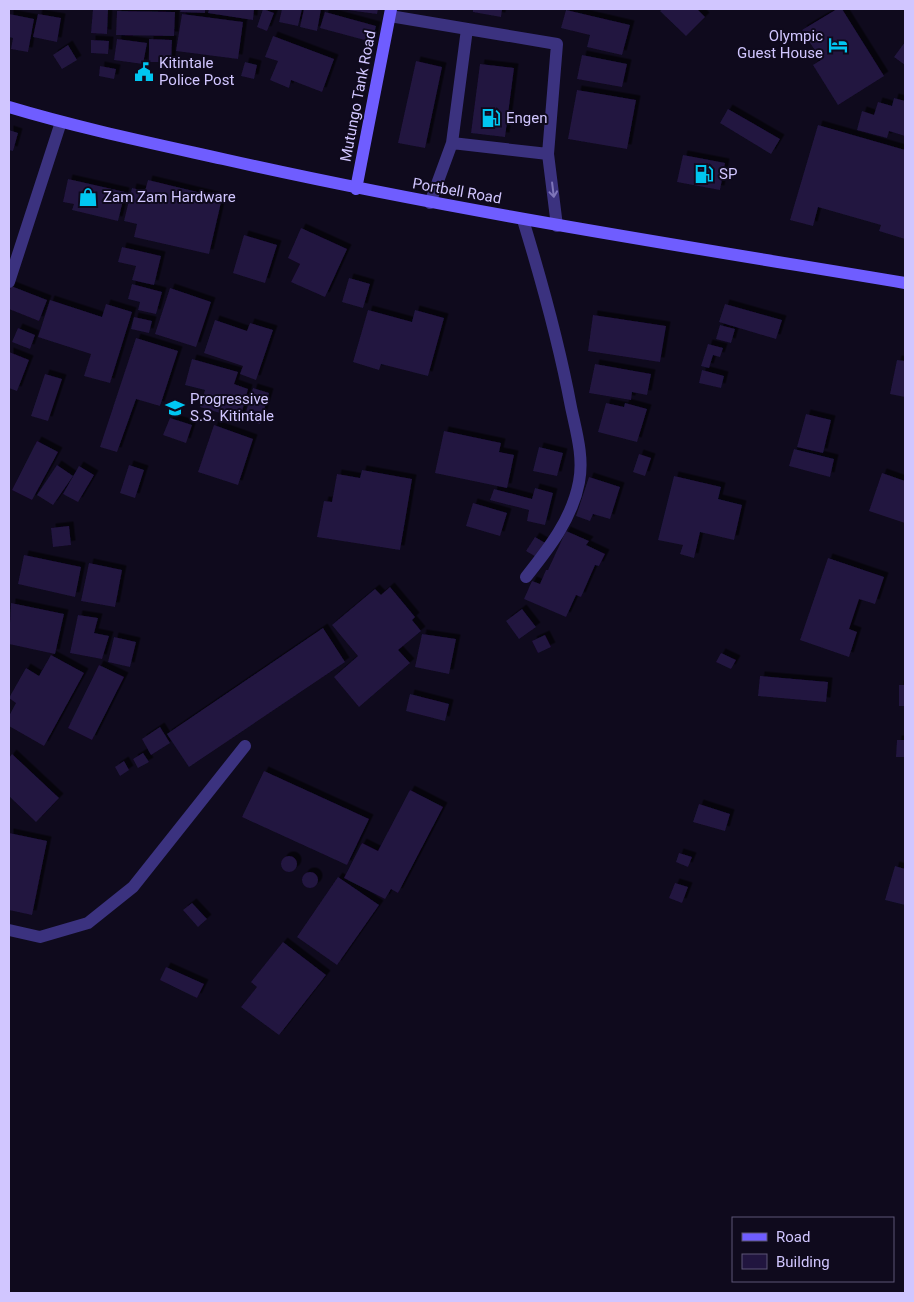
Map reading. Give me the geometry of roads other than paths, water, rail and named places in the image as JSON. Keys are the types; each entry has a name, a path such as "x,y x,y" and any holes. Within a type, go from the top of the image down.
{"main road":[{"name":"Mutungo Tank Road","path":"356,189 391,12"},
{"name":"Portbell Road","path":"9,107 61,122 356,189 557,226 905,283"}],"street":[{"path":"391,12 557,44 548,154 557,226"},
{"path":"430,203 452,143 467,28"},
{"path":"9,282 61,122"},
{"path":"452,143 548,154"},
{"path":"523,220 550,306 581,454 580,481 557,539 526,576"},
{"path":"9,930 40,937 88,923 133,887 245,746"}],"place":[{"name":"Olympic Guest House","path":"838,45"},
{"name":"Kitintale Police Post","path":"144,72"},
{"name":"Engen","path":"491,118"},
{"name":"SP","path":"704,174"},
{"name":"Zam Zam Hardware","path":"88,197"},
{"name":"Progressive S.S. Kitintale","path":"175,408"}]}
